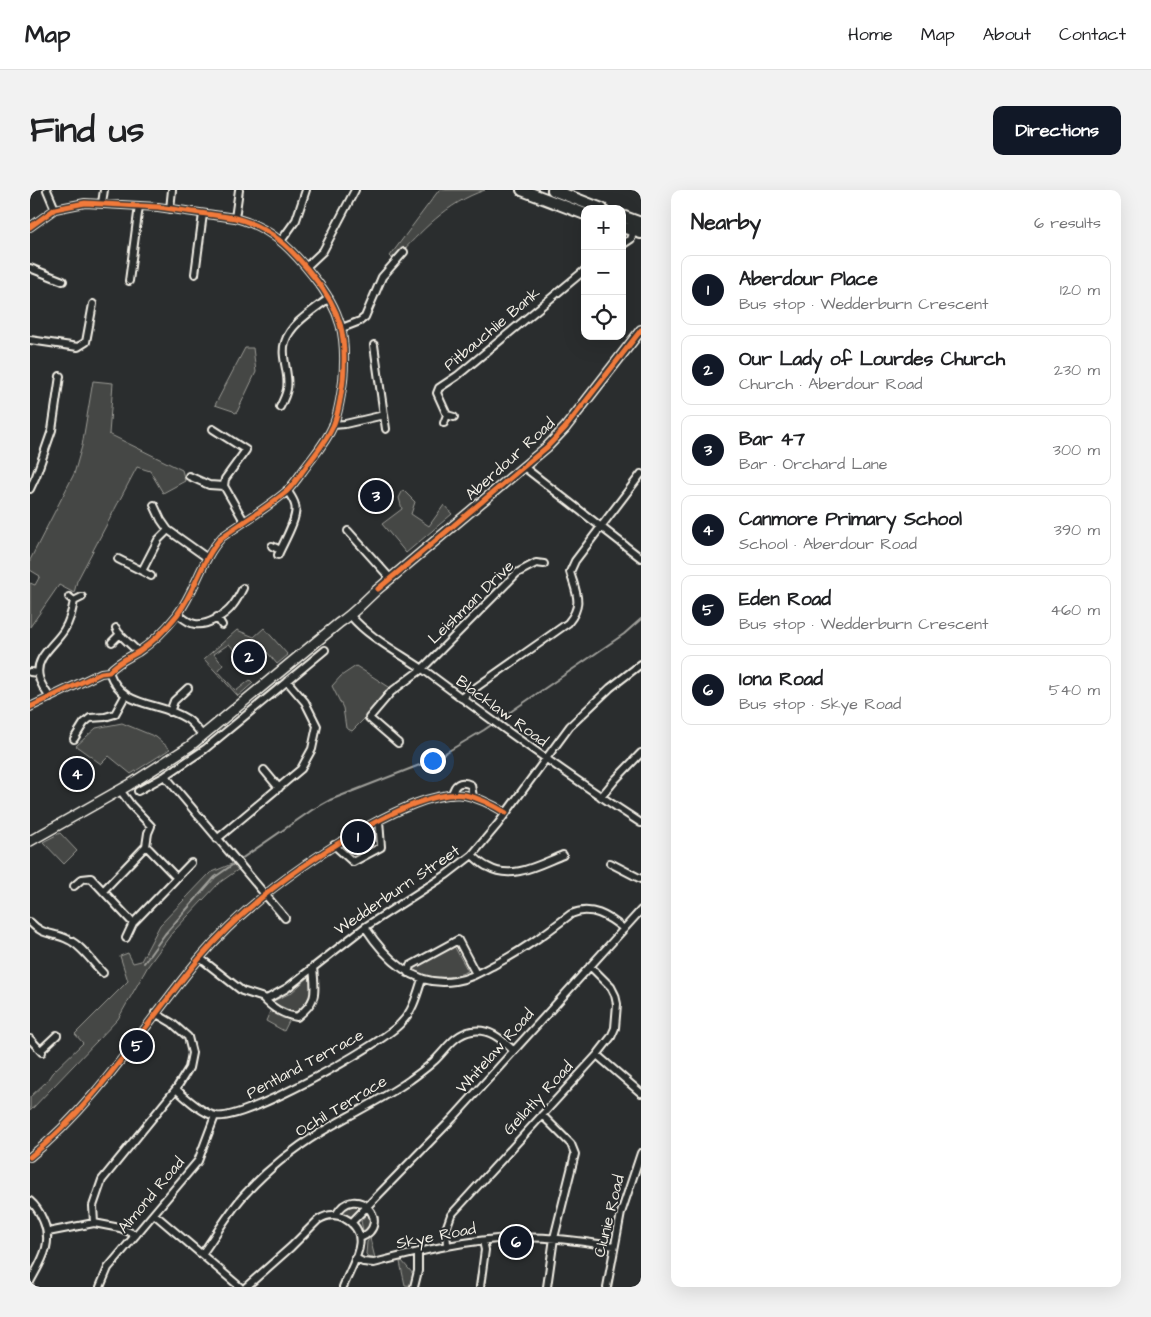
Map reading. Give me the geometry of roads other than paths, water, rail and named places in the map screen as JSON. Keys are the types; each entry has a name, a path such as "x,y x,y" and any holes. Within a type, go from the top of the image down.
{"main road":[{"path":"522,190 581,212"},
{"path":"552,190 591,205"},
{"path":"626,219 639,229"},
{"path":"626,228 639,229"},
{"name":"Aberdour Road","path":"30,841 173,758 203,736 339,623 351,616 357,608 390,579 547,447 565,428 641,330"}],"street":[{"path":"47,190 55,209"},
{"path":"102,202 104,190"},
{"path":"170,209 172,190"},
{"path":"235,218 239,190"},
{"path":"281,241 296,220 306,190"},
{"path":"306,268 323,251 355,190"},
{"path":"30,227 55,209 70,205 102,202 235,218 258,226 281,241 306,268 329,298 342,328 345,349 339,405 333,425 317,451 287,490 222,537 206,557 187,600 164,631 138,652 114,666 109,672 101,673 30,707"},
{"path":"129,281 139,206"},
{"path":"195,274 203,214"},
{"path":"626,242 639,229"},
{"path":"342,328 360,321 366,316 382,277 404,252"},
{"path":"30,268 64,281"},
{"name":"Pitbauchlie Bank","path":"447,415 437,393 439,388 457,376 581,273"},
{"path":"280,407 287,390 284,344 287,337 298,323 329,298"},
{"path":"30,340 78,347 86,342 93,304"},
{"path":"374,345 374,361 386,429"},
{"path":"30,489 33,475 52,430 60,376"},
{"path":"333,425 384,415"},
{"path":"444,423 447,415 454,418"},
{"path":"213,429 249,452 225,480 224,486 244,521"},
{"path":"524,467 641,558"},
{"path":"462,698 568,623 577,608 578,597 570,572 575,561 641,474"},
{"path":"190,476 209,485 224,486"},
{"path":"272,546 279,553 296,510 287,490"},
{"path":"154,505 168,530 206,557"},
{"path":"142,571 158,540 168,530"},
{"path":"348,530 390,579"},
{"path":"118,559 151,576"},
{"name":"Leishman Drive","path":"398,743 369,718 391,692 422,669 517,573 536,563 544,564"},
{"path":"178,614 189,622 202,624 229,610 243,588"},
{"path":"50,698 39,678 40,662 44,654 68,624 72,613 71,599 82,597"},
{"name":"Blacklaw Road","path":"351,616 360,626 544,759 641,824"},
{"path":"217,617 222,625"},
{"path":"116,628 138,652"},
{"path":"112,642 120,634"},
{"path":"138,792 166,776 205,749 325,650"},
{"path":"304,652 311,661"},
{"name":"Wedderburn Street","path":"263,998 267,998 287,988 365,927 446,875 472,855 506,813 570,726 588,708 641,664"},
{"path":"30,672 38,673"},
{"path":"109,672 113,683 125,696 185,718 203,736"},
{"path":"217,839 301,768 312,748 317,726 305,702 288,681"},
{"path":"170,712 174,701 188,688"},
{"path":"74,739 84,723 90,718 115,714 125,696"},
{"path":"601,797 614,780 640,754"},
{"path":"264,770 279,788"},
{"path":"166,776 234,860 285,918"},
{"path":"452,795 454,787 459,783 465,782 471,785 474,797"},
{"path":"103,891 146,846 151,826 120,790"},
{"path":"30,1157 46,1144 81,1108 122,1060 156,1013 200,958 228,927 287,877 334,845 379,820 414,804 440,796 474,797 506,813"},
{"path":"334,845 353,862 381,847 379,820"},
{"path":"146,846 176,877"},
{"path":"472,855 488,868 505,873 525,870 563,855"},
{"path":"126,938 133,923 191,863"},
{"path":"610,863 641,878"},
{"path":"74,886 82,879 91,878 133,923"},
{"path":"365,927 375,943 400,968 422,979 445,982 455,981 476,974 520,952 571,914 578,911 588,910 598,913 610,918 624,929"},
{"name":"Whitelaw Road","path":"351,1223 436,1137 641,910"},
{"path":"30,922 43,932 63,937 75,944 103,973"},
{"path":"408,973 410,966 458,940 476,974"},
{"path":"200,958 242,991 263,998 271,1006 290,1016 297,1017 312,1005 314,997 313,967"},
{"name":"Gellatly Road","path":"447,1246 446,1229 451,1215 597,1055 612,1036 615,1028 617,1004 615,994 611,987 590,966"},
{"name":"Pentland Terrace","path":"215,1116 235,1115 270,1100 345,1062 390,1033 400,1026 412,1010 422,979"},
{"path":"94,1223 93,1206 102,1180 176,1089 189,1068 192,1053 188,1037 172,1023 156,1013"},
{"name":"Ochil Terrace","path":"202,1254 246,1193 263,1177 295,1150 321,1132 409,1080 434,1062 458,1036 469,1031 480,1030 490,1032 499,1037 514,1051"},
{"path":"30,1039 42,1051 57,1035"},
{"path":"597,1055 641,1092"},
{"path":"176,1089 196,1105 215,1116"},
{"path":"542,1115 571,1144 575,1154 554,1238 547,1287"},
{"name":"Almond Road","path":"100,1287 108,1268 198,1161 215,1116"},
{"name":"Clunie Road","path":"607,1287 621,1213 641,1153"},
{"path":"30,1201 38,1210 48,1232 47,1250 30,1282"},
{"path":"246,1287 318,1220 336,1214 342,1205 350,1202 359,1202 367,1207 372,1214 375,1222 372,1231 360,1238"},
{"path":"154,1214 240,1287"},
{"path":"336,1214 351,1223 356,1228 360,1238 360,1246 344,1287"},
{"path":"48,1232 94,1223 120,1228 136,1235"},
{"name":"Skye Road","path":"356,1258 362,1262 374,1263 447,1246 518,1238 554,1238 614,1246"},
{"path":"480,1287 485,1250 483,1241"},
{"path":"414,1287 418,1271 418,1252"}],"waterway":[{"path":"144,963 165,934 215,877 312,810 330,800 435,759 484,730 624,634 641,619"}],"place":[{"name":"Bar 47","path":"376,496"},
{"name":"Our Lady of Lourdes Church","path":"249,657"},
{"name":"Canmore Primary School","path":"77,774"},
{"name":"Aberdour Place","path":"358,837"},
{"name":"Eden Road","path":"137,1046"},
{"name":"Iona Road","path":"516,1242"}]}
